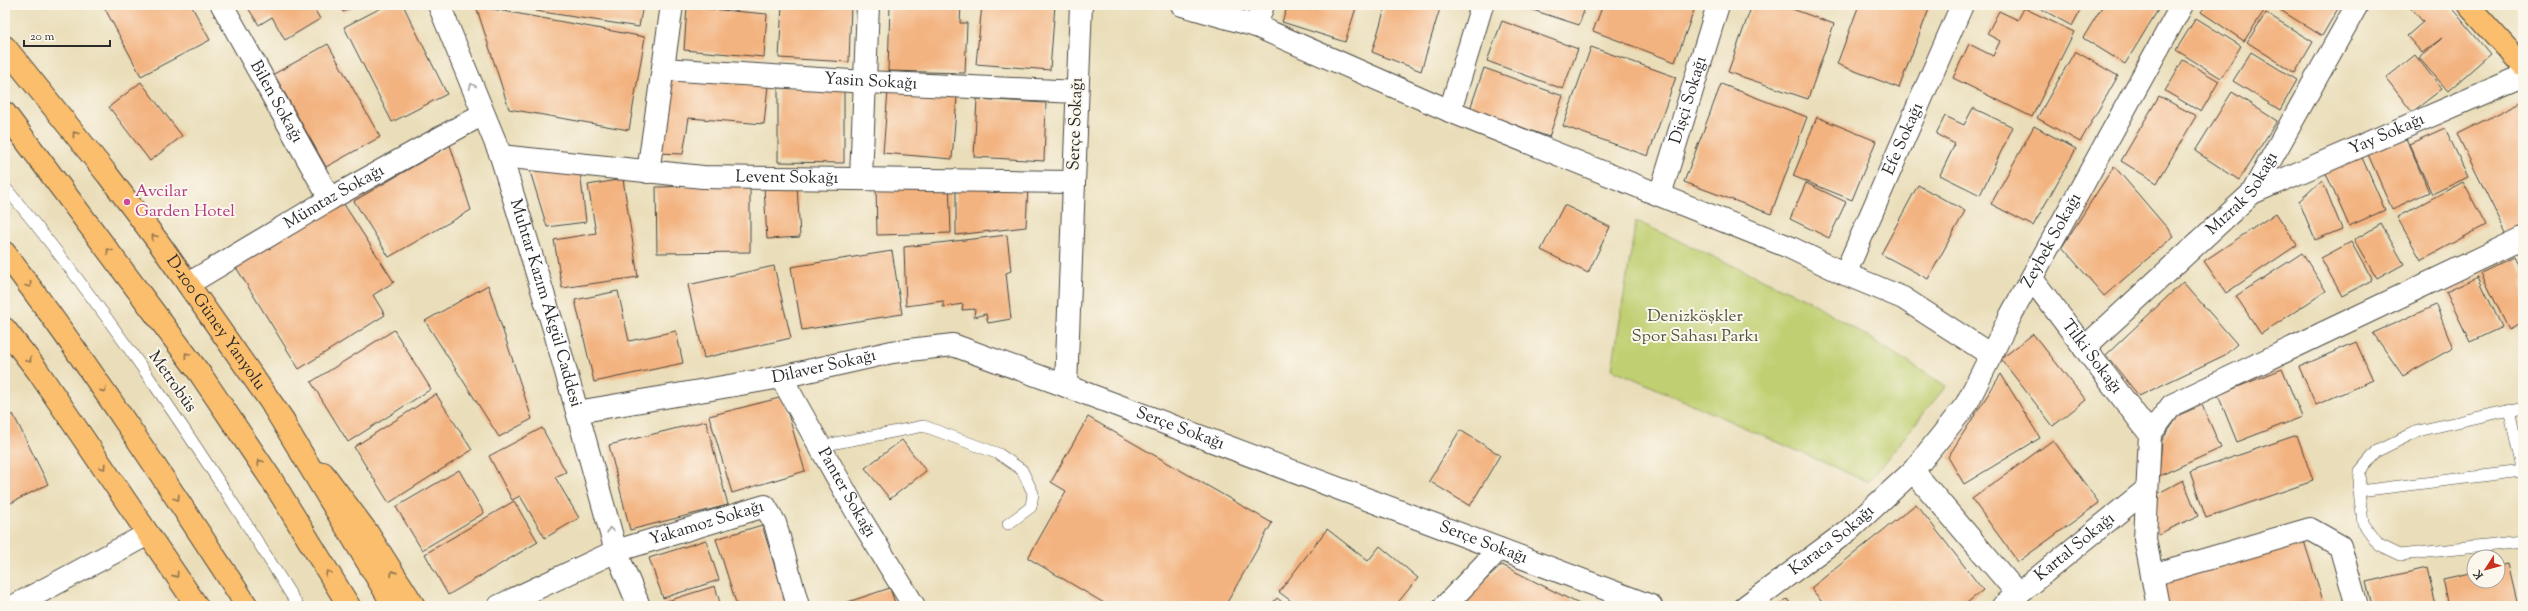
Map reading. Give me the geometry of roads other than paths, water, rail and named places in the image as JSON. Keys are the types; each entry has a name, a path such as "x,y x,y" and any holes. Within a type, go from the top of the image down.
{"main road":[{"path":"2468,5 2523,66"},
{"name":"D-100 Güney Yanyolu","path":"5,47 107,174 188,284 273,406 367,532 414,606"},
{"path":"5,114 201,375 273,482 349,606"},
{"path":"5,254 55,320 110,399 247,606"},
{"path":"5,329 37,370 197,606"},
{"path":"273,406 394,606"}],"street":[{"name":"Bilen Sokağı","path":"222,5 330,199"},
{"name":"Muhtar Kazım Akgül Caddesi","path":"439,5 501,156 577,412 616,551 639,606"},
{"path":"648,172 672,5"},
{"path":"861,178 868,5"},
{"name":"Serçe Sokağı","path":"1081,5 1066,386 1651,606"},
{"path":"1182,5 1256,26 1450,111 1789,246 1845,274 1903,298 1991,355"},
{"path":"1256,26 1263,5"},
{"path":"1450,111 1482,5"},
{"name":"Dişçi Sokağı","path":"1660,195 1718,5"},
{"name":"Efe Sokağı","path":"1845,274 1962,5"},
{"name":"Zeybek Sokağı","path":"1913,471 1966,405 2032,279 2182,5"},
{"name":"Mızrak Sokağı","path":"2084,348 2252,193 2357,5"},
{"name":"Yasin Sokağı","path":"663,69 866,82 1077,92"},
{"name":"Yay Sokağı","path":"2252,193 2523,76"},
{"name":"Mümtaz Sokağı","path":"188,284 330,199 483,114"},
{"name":"Levent Sokağı","path":"501,156 703,177 1074,182"},
{"path":"2158,606 2145,539 2150,434 2172,405 2523,238"},
{"name":"Tilki Sokağı","path":"2032,279 2150,434"},
{"name":"Dilaver Sokağı","path":"577,412 781,377 892,352 953,345 1066,386"},
{"name":"Panter Sokağı","path":"781,377 860,518 914,606"},
{"path":"1913,471 2010,600"},
{"name":"Karaca Sokağı","path":"1746,606 1849,530 1913,471"},
{"name":"Kartal Sokağı","path":"2010,600 2147,489"},
{"name":"Yakamoz Sokağı","path":"616,551 765,506 775,523 798,606"},
{"path":"2152,575 2310,529 2340,546 2357,606"},
{"path":"14,606 148,534"},
{"path":"1445,606 1499,549"},
{"path":"499,606 616,551"}],"lane":[{"name":"Metrobüs","path":"5,187 59,252 215,474 298,606"},
{"path":"2523,407 2418,431 2377,451 2360,471 2359,491 2363,523 2379,545 2400,555 2523,542"},
{"path":"2359,491 2523,472 2509,409"},
{"path":"820,446 924,426 999,454 1022,470 1033,493 1031,507 1008,524"}],"place":[{"name":"Avcilar Garden Hotel","path":"127,202"}],"park label":[{"name":"Denizköşkler Spor Sahası Parkı","path":"1695,327"}]}
